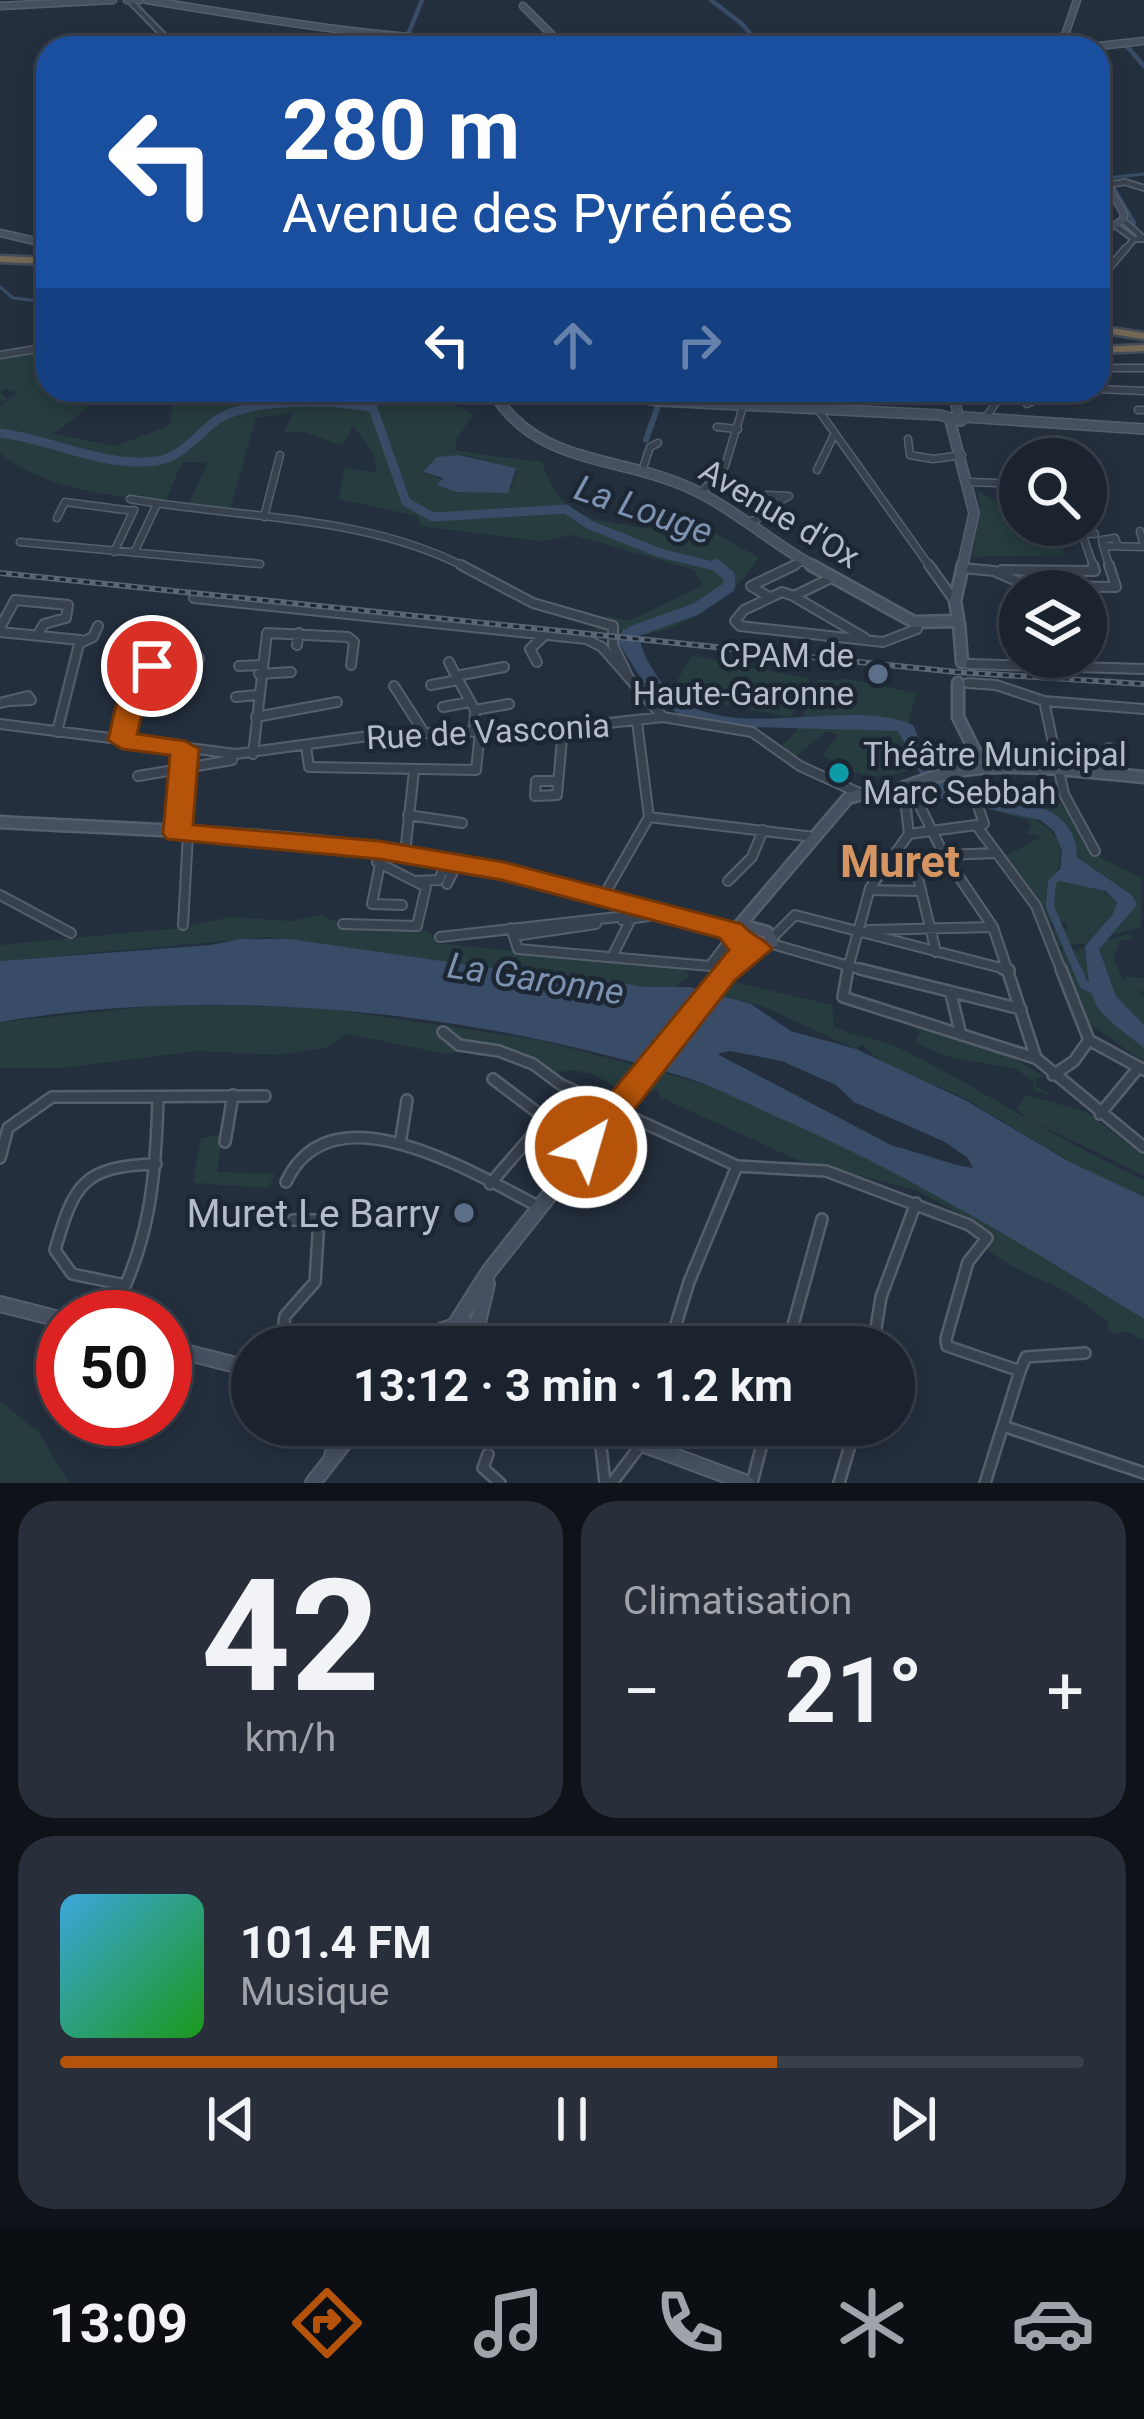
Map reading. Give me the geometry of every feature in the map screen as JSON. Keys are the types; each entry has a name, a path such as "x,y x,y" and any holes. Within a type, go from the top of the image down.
{"highway":[{"path":"0,257 36,258"},
{"path":"1110,332 1144,342"},
{"path":"1110,343 1144,342"}],"main road":[{"path":"0,6 113,0"},
{"path":"1062,36 1077,0"},
{"path":"141,1 260,20 422,36"},
{"path":"521,3 539,36"},
{"path":"521,3 555,36"},
{"path":"1110,45 1144,41"},
{"path":"1110,192 1126,225 1110,231"},
{"path":"0,233 36,241"},
{"name":"Avenue d'Ox","path":"499,402 507,417 531,437 561,450 643,468 701,493 804,561 919,623"},
{"path":"747,402 1144,429"},
{"path":"951,402 974,513 962,568 952,589 965,663"},
{"path":"919,623 957,621"},
{"path":"963,683 958,717 983,761"},
{"path":"451,1326 738,936 848,798 862,793 871,799 915,779 983,761 1144,776"},
{"path":"0,822 183,833 380,857 405,853 602,897 631,912 664,914 738,936 772,940"},
{"path":"738,936 757,949 772,940"},
{"path":"477,1326 490,1270"},
{"path":"0,1307 36,1314"},
{"path":"455,1324 470,1326"},
{"path":"192,1350 231,1360"},
{"path":"331,1460 334,1446"},
{"path":"313,1483 342,1446"},
{"path":"640,1446 750,1483"}],"street":[{"path":"141,1 167,36"},
{"path":"1110,179 1144,188"},
{"path":"1126,225 1144,224"},
{"path":"1126,225 1134,238"},
{"path":"1126,225 1144,239"},
{"path":"1134,238 1144,239"},
{"path":"1110,267 1134,238"},
{"path":"0,355 36,348"},
{"path":"1110,368 1144,368"},
{"path":"1110,390 1144,391"},
{"path":"701,493 725,466 747,402"},
{"path":"986,417 997,402"},
{"path":"1027,404 1031,402"},
{"path":"813,404 952,589"},
{"path":"717,427 738,429"},
{"path":"817,470 835,435"},
{"path":"908,439 910,455 932,459 960,450"},
{"path":"643,468 650,447 658,443"},
{"path":"264,517 280,455"},
{"path":"969,482 999,484"},
{"path":"114,552 134,500 332,523 434,551 532,603 610,625 628,676"},
{"path":"56,518 65,502 133,511"},
{"path":"134,553 157,504"},
{"path":"749,522 769,514 768,507"},
{"path":"1107,544 1144,546 1140,531"},
{"path":"20,542 260,564"},
{"path":"962,568 1094,571 1088,546"},
{"path":"997,572 1028,586 1117,587 1105,546"},
{"path":"770,597 751,586 804,561"},
{"path":"794,596 832,577"},
{"path":"870,641 782,592 744,610 735,621 740,626 870,641 898,639 919,623"},
{"path":"194,598 596,643 663,717"},
{"path":"38,634 44,624 66,618 68,605 15,600 0,630 80,641 93,637 98,626"},
{"path":"835,637 846,626"},
{"path":"297,645 298,633"},
{"path":"537,662 530,649 547,634"},
{"path":"253,754 265,635 348,637 354,642 351,664"},
{"path":"57,731 80,641"},
{"path":"122,740 137,682 144,670 190,656 199,658 194,680 137,682"},
{"path":"306,746 309,767 476,770 472,706 449,662"},
{"path":"965,663 1144,669"},
{"path":"239,666 291,672"},
{"path":"431,685 504,667"},
{"path":"963,683 996,685 1044,701 1144,709"},
{"path":"394,686 424,732"},
{"path":"236,697 257,695"},
{"path":"1044,701 1073,816 1095,851"},
{"path":"256,717 338,702"},
{"path":"442,706 509,704"},
{"name":"Rue de Vasconia","path":"0,724 253,754 424,732 563,728 663,717 752,731 800,766 862,793"},
{"path":"602,897 650,817 637,722"},
{"path":"557,782 563,728"},
{"path":"1109,748 1115,775"},
{"path":"182,925 185,749"},
{"path":"138,776 232,760"},
{"path":"405,853 414,771"},
{"path":"915,779 919,805 944,856 993,927 1036,1058 1144,1147"},
{"path":"881,793 919,805"},
{"path":"904,800 909,834"},
{"path":"978,806 984,824 909,834 890,851 856,930 843,997 1036,1058"},
{"path":"408,815 462,823"},
{"path":"650,817 814,837"},
{"path":"976,825 1036,906 1089,1040 1141,1068 1100,1114"},
{"path":"728,881 752,857 763,830"},
{"path":"944,856 998,853"},
{"path":"343,924 417,926 426,892 380,857 372,904 402,905"},
{"path":"414,881 439,880 451,866 447,884"},
{"path":"917,874 936,952"},
{"path":"870,890 921,891"},
{"path":"0,895 71,934"},
{"path":"440,937 513,932 631,912"},
{"path":"613,956 631,912"},
{"path":"1009,970 795,915 772,940 951,994 1021,1009"},
{"path":"856,930 993,927"},
{"path":"513,932 518,949 717,969"},
{"path":"951,994 962,1036"},
{"path":"443,1032 459,1045 499,1051 533,1064 560,1084 619,1104 737,1166 826,1171 969,1225 986,1238 968,1262 946,1346 1020,1371"},
{"path":"1053,1075 1075,1061 1089,1040"},
{"path":"490,1184 546,1119 493,1079"},
{"path":"225,1142 232,1096"},
{"path":"0,1158 8,1128 52,1097 265,1096"},
{"path":"123,1290 136,1269 156,1164 158,1097"},
{"path":"400,1144 407,1100"},
{"path":"286,1182 300,1153 320,1142 355,1136 386,1138 540,1207"},
{"path":"125,1285 72,1274 55,1250 73,1188 92,1170 118,1163 156,1164"},
{"path":"676,1326 737,1166"},
{"path":"876,1326 881,1297 916,1203"},
{"path":"793,1326 822,1219"},
{"path":"283,1326 285,1316 315,1282 320,1220 293,1220"},
{"path":"986,1483 1026,1357 1085,1353"},
{"path":"1003,1426 1144,1473"},
{"path":"600,1446 609,1483"},
{"path":"609,1483 640,1446"},
{"path":"750,1483 761,1446"},
{"path":"839,1483 850,1446"},
{"path":"488,1454 483,1468 500,1483"}],"green space":[{"path":"36,350 36,402 91,402 54,434 114,446 169,426 173,402 443,402 473,415 456,440 456,451 542,462 551,484 576,511 608,522 669,531 677,518 759,557 738,584 692,618 658,632 623,635 593,630 609,616 629,621 702,586 695,570 573,535 541,541 421,526 417,516 338,499 345,468 377,473 374,455 353,425 343,446 305,432 284,433 293,413 256,418 229,513 187,507 208,462 182,462 165,503 57,483 0,453 0,405 7,400 0,402 0,356","holes":["1,392 18,393 8,400","466,455 517,470 511,488 486,493 423,473 437,457"]},
{"path":"978,491 999,502 999,546 1062,546 1065,555 972,557 980,511"},
{"path":"692,655 810,679 791,718 670,693"},
{"path":"849,679 916,693 905,739 918,768 879,776 847,769 822,755 838,735 827,731 794,758 780,747 795,733 819,680"},
{"path":"1046,801 1061,803 1097,856 1142,878 1141,927 1104,938 1137,906 1134,896 1077,857 1043,805"},
{"path":"988,809 1016,813 1042,824 1058,843 1057,872 1117,902 1113,914 1087,943 1055,947 1049,930 1068,928 1066,922 1046,923 1005,857 1042,836 1027,833 1028,820"},
{"path":"320,915 362,931 427,930 441,944 681,966 690,976 675,988 645,987 591,981 579,974 516,972 269,937 0,961 0,945 179,928 231,917 291,921"},
{"path":"1128,934 1134,938 1120,941 1113,959 1125,982 1125,976 1144,978 1144,993 1133,988 1144,996 1144,1025 1116,996 1099,949 1100,942"},
{"path":"1085,946 1098,1007 1144,1048 1144,1062 1084,1020 1055,949 1077,951"},
{"path":"725,980 832,1005 834,1027 895,1046 1144,1180 1144,1197 1075,1164 952,1092 895,1069 863,1044 856,1049 764,1007 714,993"},
{"path":"163,1005 317,1007 540,1040 638,1066 620,1090 589,1073 555,1074 506,1052 441,1053 348,1034 328,1047 278,1055 199,1051 62,1068 0,1068 0,1022"},
{"path":"916,1025 1016,1060 1044,1076 1036,1079 1035,1086 1054,1097 1034,1090 1033,1081 1016,1069 950,1057 915,1043 920,1032 914,1030"},
{"path":"653,1070 782,1115 907,1176 1144,1319 1144,1341 1126,1331 1115,1334 1106,1328 1109,1322 1074,1297 994,1255 986,1248 989,1231 985,1227 916,1190 798,1160 666,1100 659,1090 652,1092 641,1085"},
{"path":"1026,1095 1087,1112 1144,1156 1144,1176 1030,1120 1017,1109"},
{"path":"223,1134 217,1172 275,1174 268,1188 193,1183 201,1138"},
{"path":"0,1401 36,1430 36,1446 47,1446 69,1483 0,1483"}],"water":[{"path":"459,455 516,468 508,493 457,492 437,485 443,478 423,472 437,457"},
{"path":"623,629 639,634 657,676 680,700 709,713 777,719 883,717 913,725 934,768 1060,819 1072,835 1077,857 1133,896 1137,905 1099,949 1116,996 1144,1025 1144,1048 1105,1016 1090,984 1085,946 1113,914 1117,902 1106,891 1059,881 1062,851 1054,831 1040,820 939,798 925,783 898,731 711,726 682,717 647,688 618,642"},
{"name":"La Garonne","path":"239,939 290,939 516,972 547,970 645,987 690,987 751,1004 791,1031 856,1049 965,1100 1068,1161 1144,1197 1144,1319 1010,1238 825,1138 704,1084 612,1056 439,1022 260,1006 170,1005 0,1022 0,961","holes":["730,1051 782,1061 836,1085 854,1102 943,1141 968,1158 973,1168 893,1146 717,1054"]}],"waterway":[{"path":"407,36 422,0"},
{"path":"711,0 752,36"},
{"path":"1125,44 1144,66"},
{"path":"1110,178 1144,174"},
{"path":"1113,187 1134,223"},
{"path":"0,287 13,298 36,301"},
{"path":"283,402 299,405"},
{"name":"La Louge","path":"0,433 97,457 156,461 181,450 217,420 250,408 316,402 373,408 406,502 433,517 566,509 590,525 660,553 719,567"},
{"path":"646,440 659,403"},
{"name":"La Louge","path":"630,644 632,632 696,609 729,587 729,576 719,567"},
{"path":"1062,873 1052,882 1050,907 1078,972"},
{"path":"1077,969 1084,985 1094,989"}],"railway":[{"path":"0,573 956,672 1144,684"}],"place":[{"name":"CPAM de Haute-Garonne","path":"878,674"},
{"name":"Théâtre Municipal Marc Sebbah","path":"839,773"},
{"name":"Muret Le Barry","path":"464,1213"}],"district":[{"name":"Muret","path":"900,861"}],"route":[{"path":"152,666 138,678 122,740 185,749 178,833 379,850 503,871 732,931 738,942 757,949 736,959 586,1147"}]}
